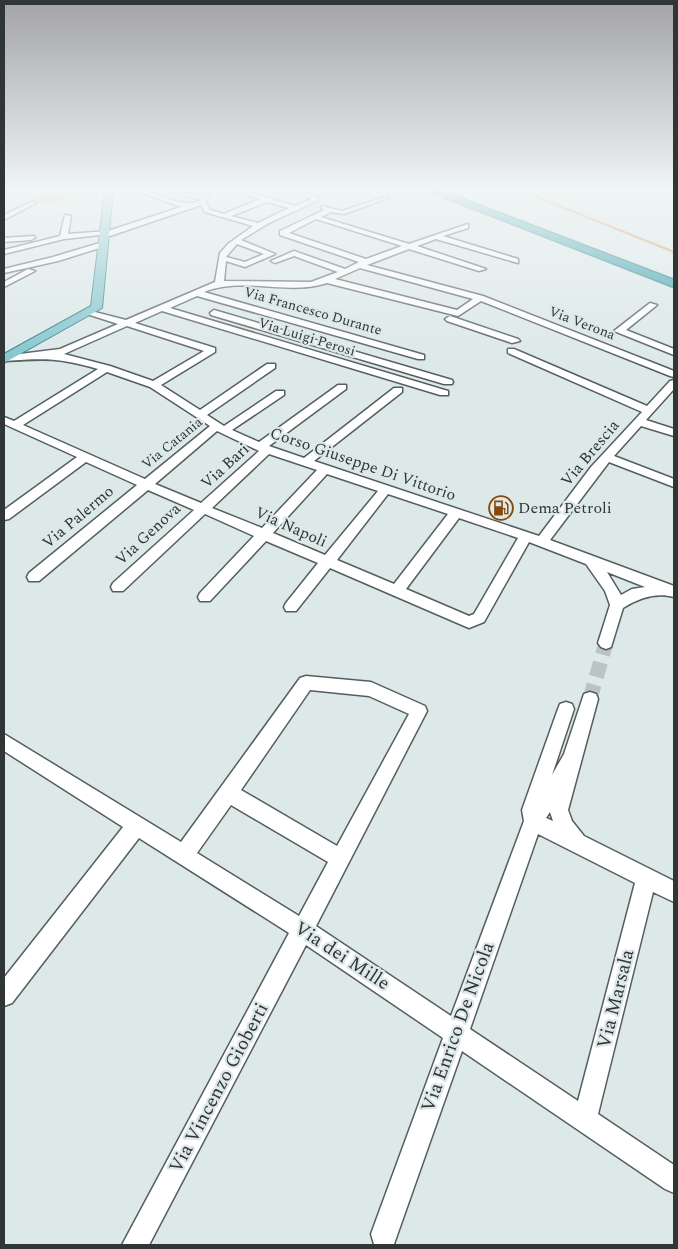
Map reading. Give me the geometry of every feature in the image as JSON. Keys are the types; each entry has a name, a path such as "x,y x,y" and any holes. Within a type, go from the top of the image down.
{"highway":[{"path":"584,249 674,284"},
{"path":"596,249 674,279"}],"main road":[{"path":"5,358 90,312 96,304 103,249"}],"street":[{"path":"5,283 77,249"},
{"path":"219,283 222,276 224,254 229,249"},
{"path":"223,258 244,265 271,254 258,249"},
{"name":"Via Verona","path":"326,249 362,263 480,298 674,374"},
{"path":"5,358 48,356 219,283 312,285 362,263 401,249"},
{"path":"415,249 482,269"},
{"path":"477,249 515,261"},
{"path":"275,261 294,253 360,278"},
{"path":"4,272 55,259"},
{"path":"327,280 458,313"},
{"path":"389,286 437,298"},
{"name":"Via Francesco Durante","path":"197,293 421,357"},
{"path":"440,326 480,298"},
{"path":"177,301 448,382"},
{"path":"653,305 618,331 674,352"},
{"name":"Via Luigi Perosi","path":"162,308 444,393"},
{"path":"90,312 212,350 154,385"},
{"name":"Via Brescia","path":"450,319 513,346 647,410"},
{"name":"Corso Giuseppe Di Vittorio","path":"48,356 66,357 106,368 154,385 220,429 264,448 455,514 526,536 672,591"},
{"path":"200,414 271,366"},
{"path":"15,425 106,368"},
{"name":"Via Brescia","path":"541,542 607,457 647,410 674,383"},
{"name":"Via Bari","path":"203,507 264,448 342,387"},
{"path":"306,462 398,390"},
{"name":"Via Catania","path":"145,484 220,429 280,393"},
{"name":"Via Napoli","path":"4,420 145,484 203,507 326,562 464,620 479,618 526,536"},
{"path":"638,420 674,433"},
{"path":"4,516 85,457"},
{"path":"607,457 674,483"},
{"path":"205,597 326,468"},
{"name":"Via Palermo","path":"34,577 145,484"},
{"path":"291,608 326,562 386,490"},
{"name":"Via Genova","path":"118,587 203,507"},
{"path":"396,591 455,514"},
{"path":"592,561 612,589 617,606 606,643"},
{"path":"617,606 637,593 653,590 672,591"},
{"name":"Via Vincenzo Gioberti","path":"135,1245 419,711 371,689 306,683 228,793"},
{"path":"578,844 564,826 559,810 572,757 590,699"},
{"name":"Via Enrico De Nicola","path":"533,821 531,810 566,709"},
{"name":"Via dei Mille","path":"4,742 303,930 674,1180"},
{"name":"Via Enrico De Nicola","path":"384,1234 533,821 548,800 572,757"},
{"path":"184,856 228,793 341,859"},
{"path":"533,821 674,892"},
{"path":"4,994 136,825"},
{"name":"Via Marsala","path":"585,1119 646,878"}],"waterway":[{"path":"667,249 674,252"}],"tunnel":[{"path":"590,699 606,643"}],"place":[{"name":"Dema Petroli","path":"501,508"}]}
